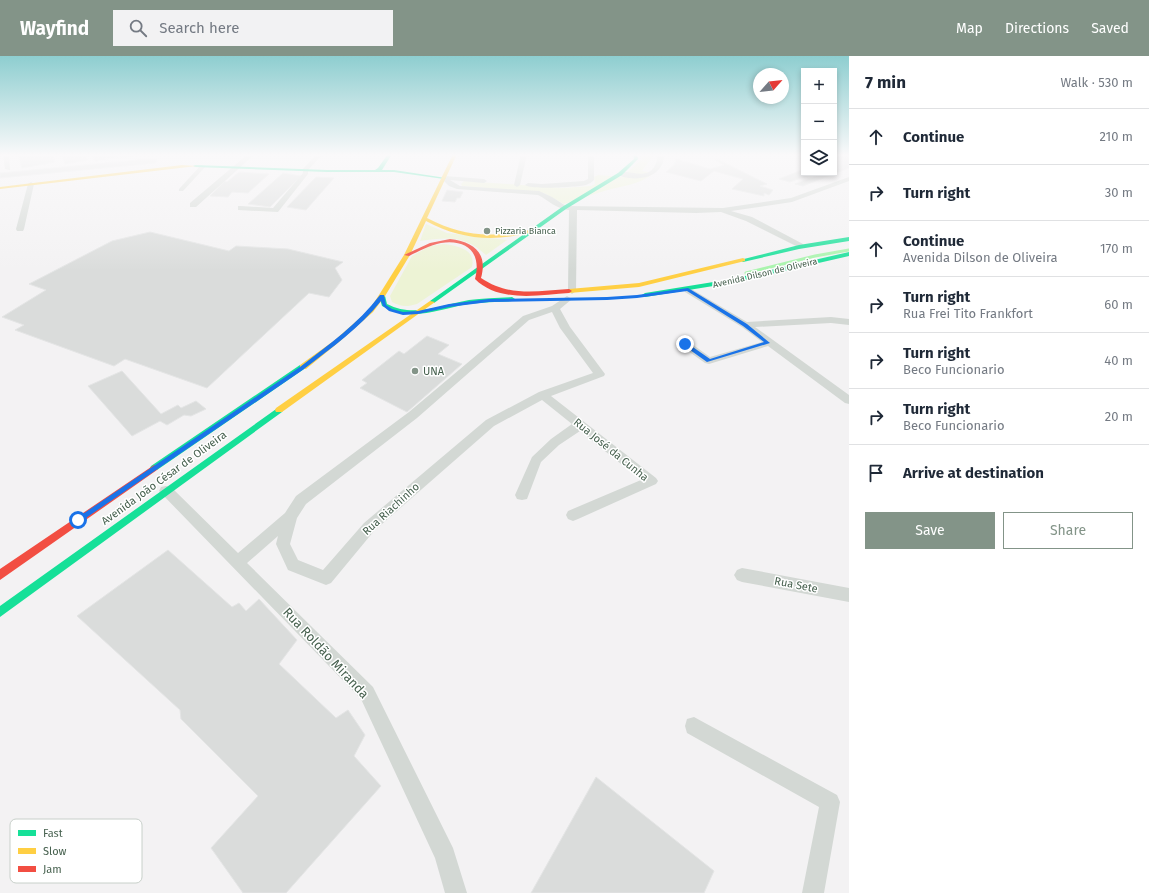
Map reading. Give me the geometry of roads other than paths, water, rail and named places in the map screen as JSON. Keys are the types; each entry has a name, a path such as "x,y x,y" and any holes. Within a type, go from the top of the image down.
{"main road":[{"name":"Avenida João César de Oliveira","path":"0,575 78,520 302,368 337,341 370,311 382,296 407,254 437,193"},
{"name":"Avenida João César de Oliveira","path":"0,612 359,353 535,230 591,193"},
{"path":"424,218 450,233 469,238 513,236 535,230"},
{"name":"Avenida Dilson de Oliveira","path":"418,313 477,301 569,295 648,283 800,246 849,239"},
{"path":"407,254 424,244 444,241 456,242 466,244 478,254 481,268"},
{"name":"Avenida Dilson de Oliveira","path":"637,296 688,290 849,254"},
{"name":"Avenida Dilson de Oliveira","path":"481,268 478,279 487,286 498,291 569,295 593,298"},
{"path":"382,296 384,305 390,310 403,313 418,313"}],"street":[{"path":"20,229 29,193"},
{"path":"193,205 207,193"},
{"path":"241,208 275,210 290,193"},
{"path":"539,193 568,208 696,211 722,210 792,200 811,193"},
{"path":"568,208 569,295"},
{"path":"722,210 749,219 800,246"},
{"path":"688,290 745,325 849,400"},
{"name":"Rua Riachinho","path":"555,308 565,328 600,374 543,396 490,423 368,527 326,578 293,565 283,544 290,517 301,500 413,415 526,318 555,308 569,295"},
{"path":"745,325 831,320 849,322"},
{"path":"685,344 709,361 768,343"},
{"name":"Rua José da Cunha","path":"543,396 651,481 573,515"},
{"path":"522,495 536,460 555,442 580,425"},
{"name":"Rua Roldão Miranda","path":"166,491 367,693 445,856 456,893"},
{"path":"238,562 290,517"},
{"name":"Rua Sete","path":"742,575 849,595"},
{"path":"694,726 830,802 813,893"}],"waterway":[{"path":"746,273 815,256 849,250"}],"place":[{"name":"Pizzaria Bianca","path":"487,231"},
{"name":"UNA","path":"415,371"}]}
